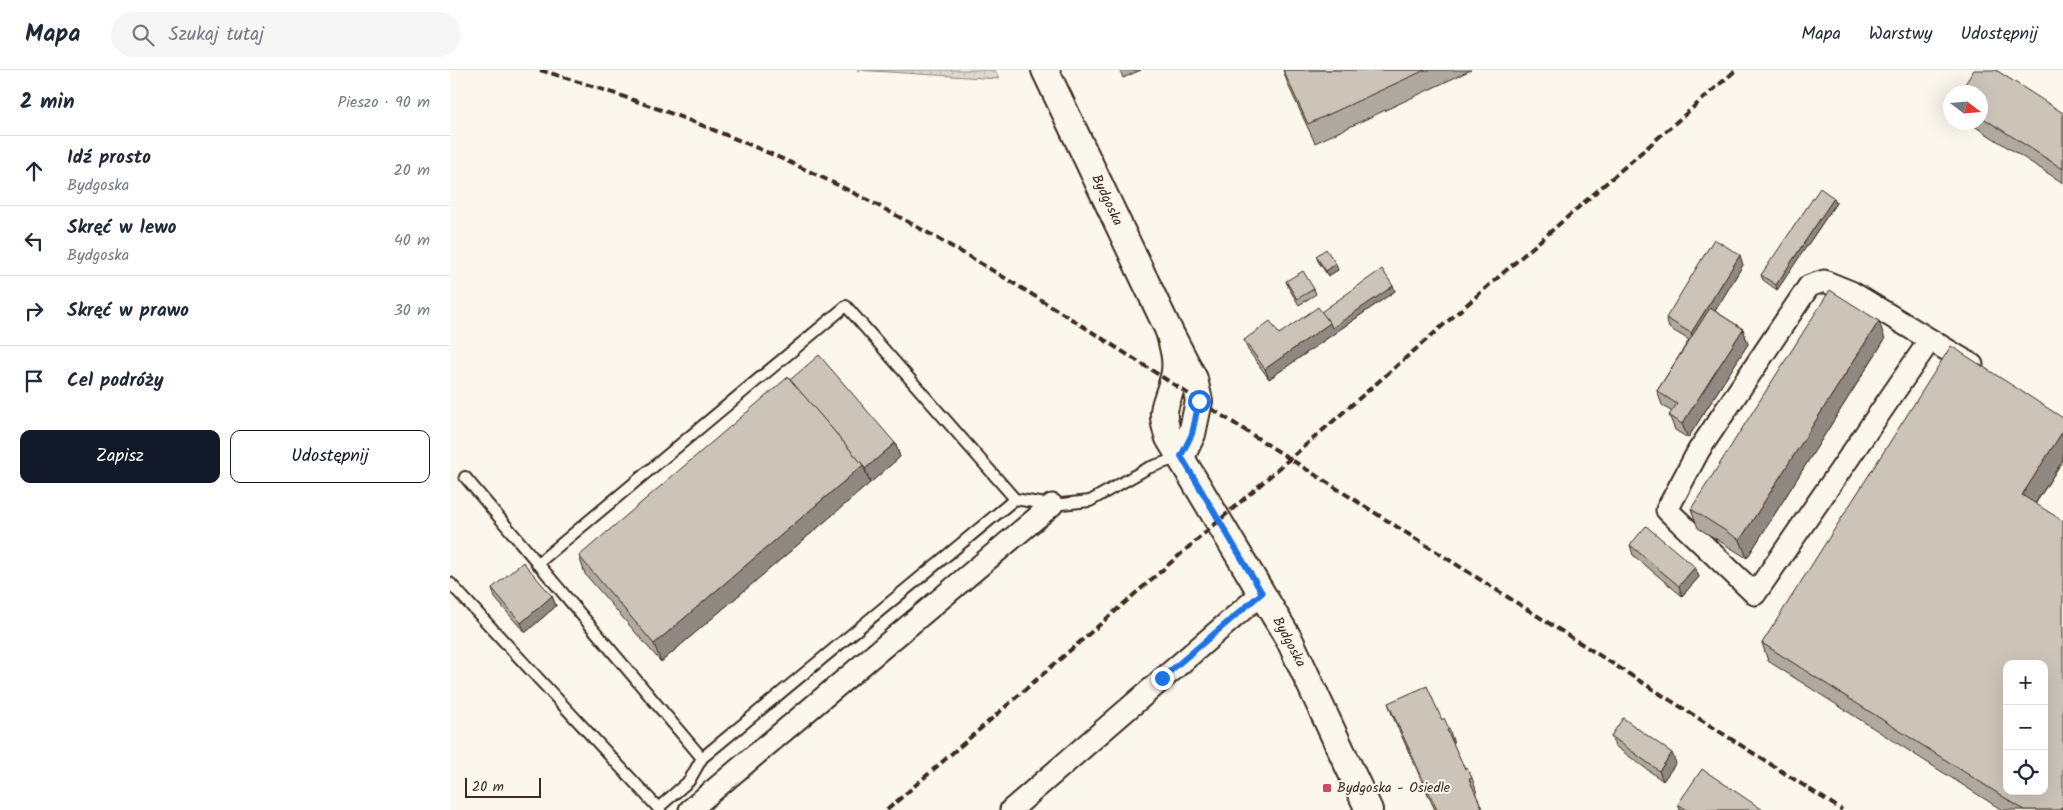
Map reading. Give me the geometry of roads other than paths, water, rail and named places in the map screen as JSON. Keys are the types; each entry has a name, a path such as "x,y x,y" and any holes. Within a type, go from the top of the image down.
{"street":[{"name":"Bydgoska","path":"1045,70 1169,331 1194,379 1199,401 1192,434 1181,456 1297,655 1369,810"},
{"path":"1930,340 1755,594 1667,510 1699,450 1808,286 1824,281 1851,292 1988,375"},
{"path":"690,810 1052,506"},
{"path":"1011,810 1262,593"}],"lane":[{"path":"537,564 846,306 1015,499 1052,506 1090,501 1148,468 1181,456"},
{"path":"464,477 702,758"},
{"path":"450,583 659,809 688,781 702,758 1015,499"}],"railway":[{"path":"540,70 675,115 762,150 848,190 938,238 1078,323 1842,810"},
{"path":"887,810 1736,70"}],"place":[{"name":"Bydgoska - Osiedle","path":"1327,788"}]}
